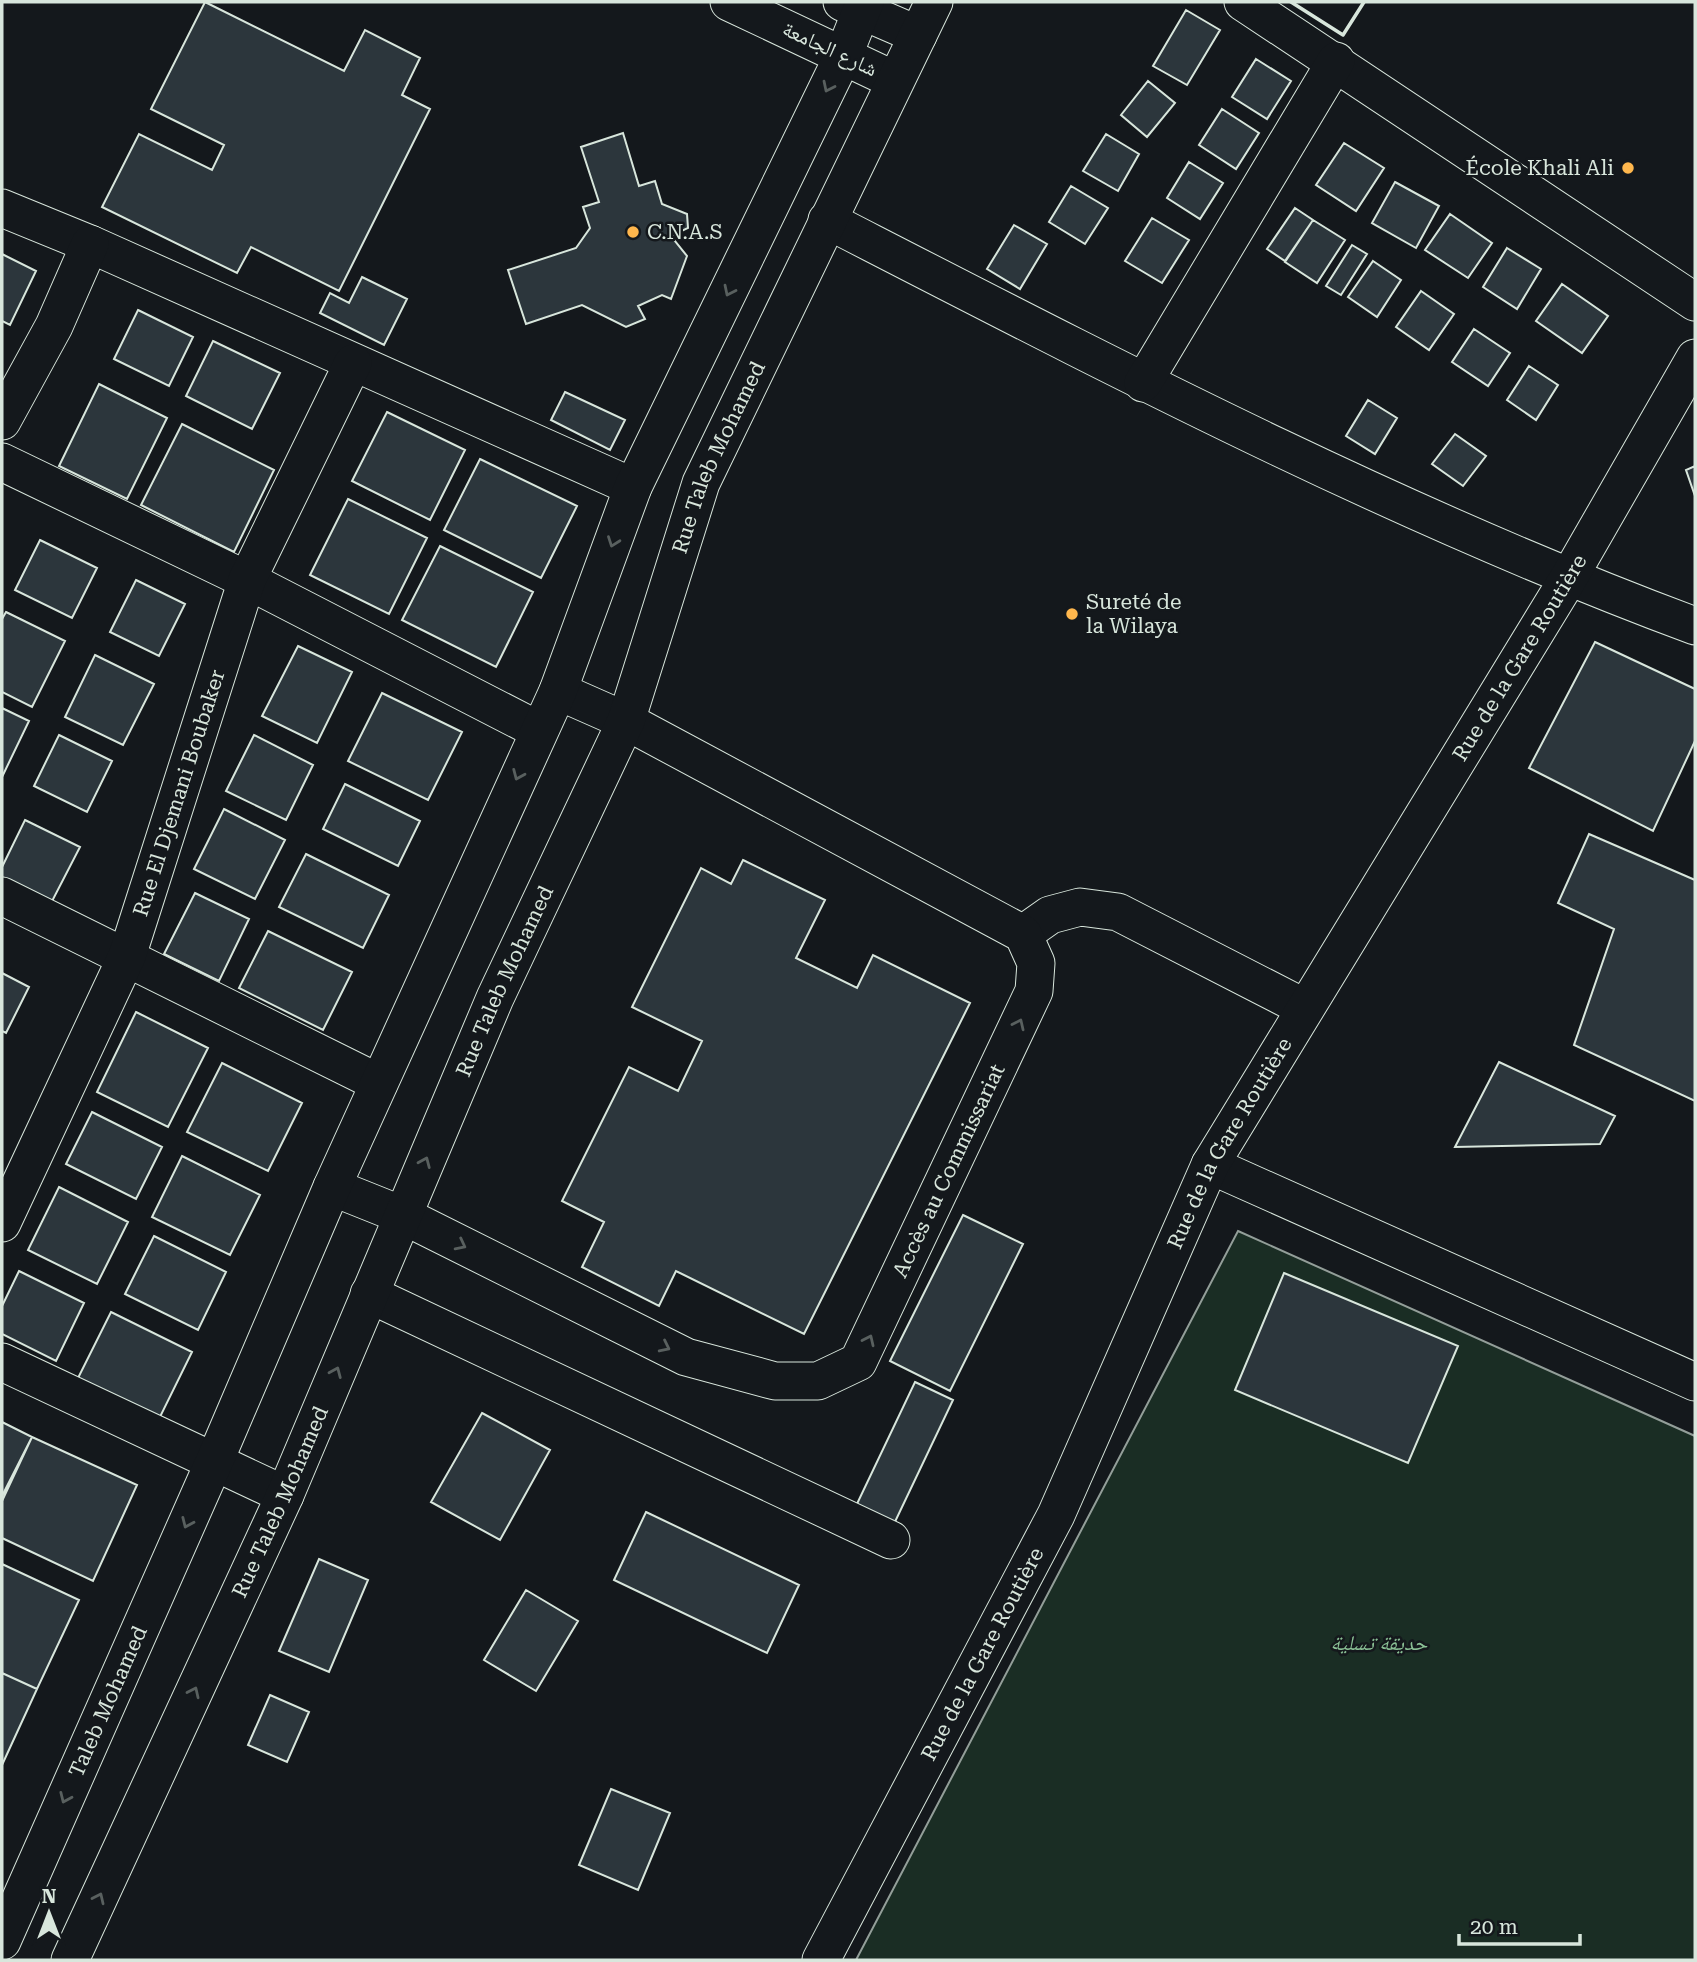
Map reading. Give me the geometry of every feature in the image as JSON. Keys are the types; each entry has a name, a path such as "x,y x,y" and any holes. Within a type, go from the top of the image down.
{"street":[{"name":"شارع الجامعة","path":"729,2 844,54 894,80"},
{"name":"Rue Taleb Mohamed","path":"70,1960 285,1495 495,998 626,721 701,484 934,2"},
{"path":"1243,2 1336,61 1695,302"},
{"path":"215,1460 332,1187 558,691 633,487 844,54 856,5 918,35"},
{"path":"1143,383 1336,61"},
{"path":"2,208 90,244 633,487"},
{"path":"827,220 1143,383 1568,579 1695,626"},
{"path":"2,421 54,326 90,244"},
{"name":"Rue de la Gare Routière","path":"821,1960 1056,1515 1210,1165 1568,579 1695,358"},
{"name":"Rue El Djemani Boubaker","path":"2,1223 127,956 247,580 354,362"},
{"path":"2,462 247,580 538,730"},
{"path":"558,691 626,721 1023,934 1050,915 1060,912 1080,908 1118,912 1306,1008"},
{"path":"2,896 379,1083"},
{"name":"Accès au Commissariat","path":"332,1187 402,1215 686,1357 775,1381 818,1381 858,1362 1034,991 1035,963 1023,934"},
{"path":"1210,1165 1695,1382"},
{"path":"369,1294 891,1539"},
{"path":"2,1362 285,1495"},
{"name":"Taleb Mohamed","path":"2,1941 215,1460"}],"green space":[{"name":"حديقة تسلية","path":"1238,1231 1695,1436 1695,1960 856,1960"}],"building":[{"path":"205,2 344,71 365,30 420,58 402,95 430,109 339,291 251,247 237,273 102,207 139,134 212,170 224,145 151,109"},
{"path":"1186,10 1220,30 1187,85 1153,66"},
{"path":"1256,59 1291,81 1267,119 1232,97"},
{"path":"1148,81 1175,103 1147,137 1121,115"},
{"path":"1222,109 1259,133 1236,169 1199,145"},
{"name":"C.N.A.S","path":"623,133 639,186 655,181 662,204 687,214 688,228 671,236 687,256 671,299 662,295 638,306 645,319 626,327 582,305 526,324 508,270 576,248 590,228 583,207 599,202 581,147"},
{"path":"1106,134 1139,154 1118,191 1083,171"},
{"path":"1344,143 1384,168 1356,211 1316,185"},
{"path":"1189,162 1223,183 1200,219 1167,198"},
{"path":"1395,182 1439,206 1416,248 1372,223"},
{"path":"1071,186 1108,208 1085,244 1049,222"},
{"path":"1295,208 1313,220 1285,261 1267,249"},
{"path":"1450,214 1492,243 1468,278 1425,250"},
{"path":"1152,218 1189,240 1162,283 1125,261"},
{"path":"1313,220 1345,240 1317,283 1285,262"},
{"path":"1014,225 1047,244 1020,289 987,269"},
{"path":"1352,245 1367,254 1341,295 1326,286"},
{"path":"1507,248 1541,269 1517,309 1483,287"},
{"path":"2,254 36,271 10,325 2,321"},
{"path":"1373,261 1401,280 1377,317 1348,297"},
{"path":"362,277 407,299 384,345 320,313 330,293 349,303"},
{"path":"1562,284 1608,316 1582,353 1536,321"},
{"path":"1421,291 1454,314 1429,350 1396,327"},
{"path":"138,310 193,337 169,386 114,359"},
{"path":"1474,329 1510,353 1488,386 1452,362"},
{"path":"213,341 280,373 252,429 186,396"},
{"path":"1529,366 1558,385 1536,420 1507,400"},
{"path":"99,384 167,418 127,499 59,466"},
{"path":"565,392 625,420 610,450 551,420"},
{"path":"1368,400 1397,418 1375,454 1346,436"},
{"path":"387,412 465,450 430,520 352,481"},
{"path":"182,424 274,470 234,552 141,505"},
{"path":"1455,434 1486,456 1463,486 1432,464"},
{"path":"480,459 577,506 541,578 444,530"},
{"path":"1695,466 1695,496 1686,470"},
{"path":"348,499 427,538 389,614 310,575"},
{"path":"40,540 97,568 72,618 15,590"},
{"path":"440,546 533,592 496,667 402,620"},
{"path":"136,580 185,604 159,656 110,632"},
{"path":"6,612 65,641 32,707 2,692 2,619"},
{"path":"1595,642 1695,689 1695,741 1653,831 1529,768"},
{"path":"298,646 352,672 317,743 262,716"},
{"path":"95,655 154,684 123,745 65,717"},
{"path":"382,693 462,732 428,800 348,761"},
{"path":"2,708 29,721 2,777"},
{"path":"59,735 112,761 87,812 34,786"},
{"path":"254,735 313,765 286,820 226,791"},
{"path":"345,784 420,821 398,866 323,829"},
{"path":"224,809 285,840 255,899 194,869"},
{"path":"25,820 80,847 48,909 2,887 2,867"},
{"path":"1589,834 1695,880 1695,1101 1574,1045 1614,929 1558,903"},
{"path":"306,854 389,895 363,948 279,907"},
{"path":"743,860 825,900 796,958 857,988 873,955 970,1003 804,1334 676,1271 659,1306 582,1267 604,1222 562,1201 629,1067 678,1091 702,1041 632,1007 701,868 731,884"},
{"path":"195,893 249,919 219,981 164,954"},
{"path":"268,931 352,972 323,1030 239,988"},
{"path":"2,973 29,987 6,1033 2,1031"},
{"path":"136,1012 208,1048 168,1127 97,1092"},
{"path":"1499,1062 1615,1116 1600,1144 1455,1147"},
{"path":"222,1063 302,1103 268,1171 187,1132"},
{"path":"92,1112 162,1147 136,1199 66,1164"},
{"path":"182,1156 260,1195 230,1255 152,1217"},
{"path":"59,1187 128,1222 97,1284 28,1250"},
{"path":"963,1215 1023,1244 950,1391 890,1361"},
{"path":"154,1236 226,1272 198,1330 125,1294"},
{"path":"19,1271 84,1303 56,1361 2,1334 2,1306"},
{"path":"1284,1273 1458,1346 1408,1463 1235,1390"},
{"path":"111,1312 192,1352 157,1423 76,1382"},
{"path":"915,1382 953,1400 893,1526 855,1508"},
{"path":"482,1413 550,1450 500,1540 431,1502"},
{"path":"2,1422 32,1437 2,1496"},
{"path":"32,1437 137,1485 93,1581 2,1538 2,1501"},
{"path":"646,1512 799,1585 767,1653 614,1580"},
{"path":"319,1559 368,1580 329,1672 279,1651"},
{"path":"2,1564 79,1600 37,1689 2,1673"},
{"path":"526,1590 578,1621 536,1691 484,1660"},
{"path":"2,1673 37,1689 2,1765"},
{"path":"270,1695 309,1712 287,1762 248,1745"},
{"path":"611,1789 670,1813 638,1890 579,1865"}],"wall":[{"path":"1291,2 1343,35 1364,2"}],"place":[{"name":"École Khali Ali","path":"1628,168"},
{"name":"C.N.A.S","path":"633,232"},
{"name":"Sureté de la Wilaya","path":"1072,614"}]}
